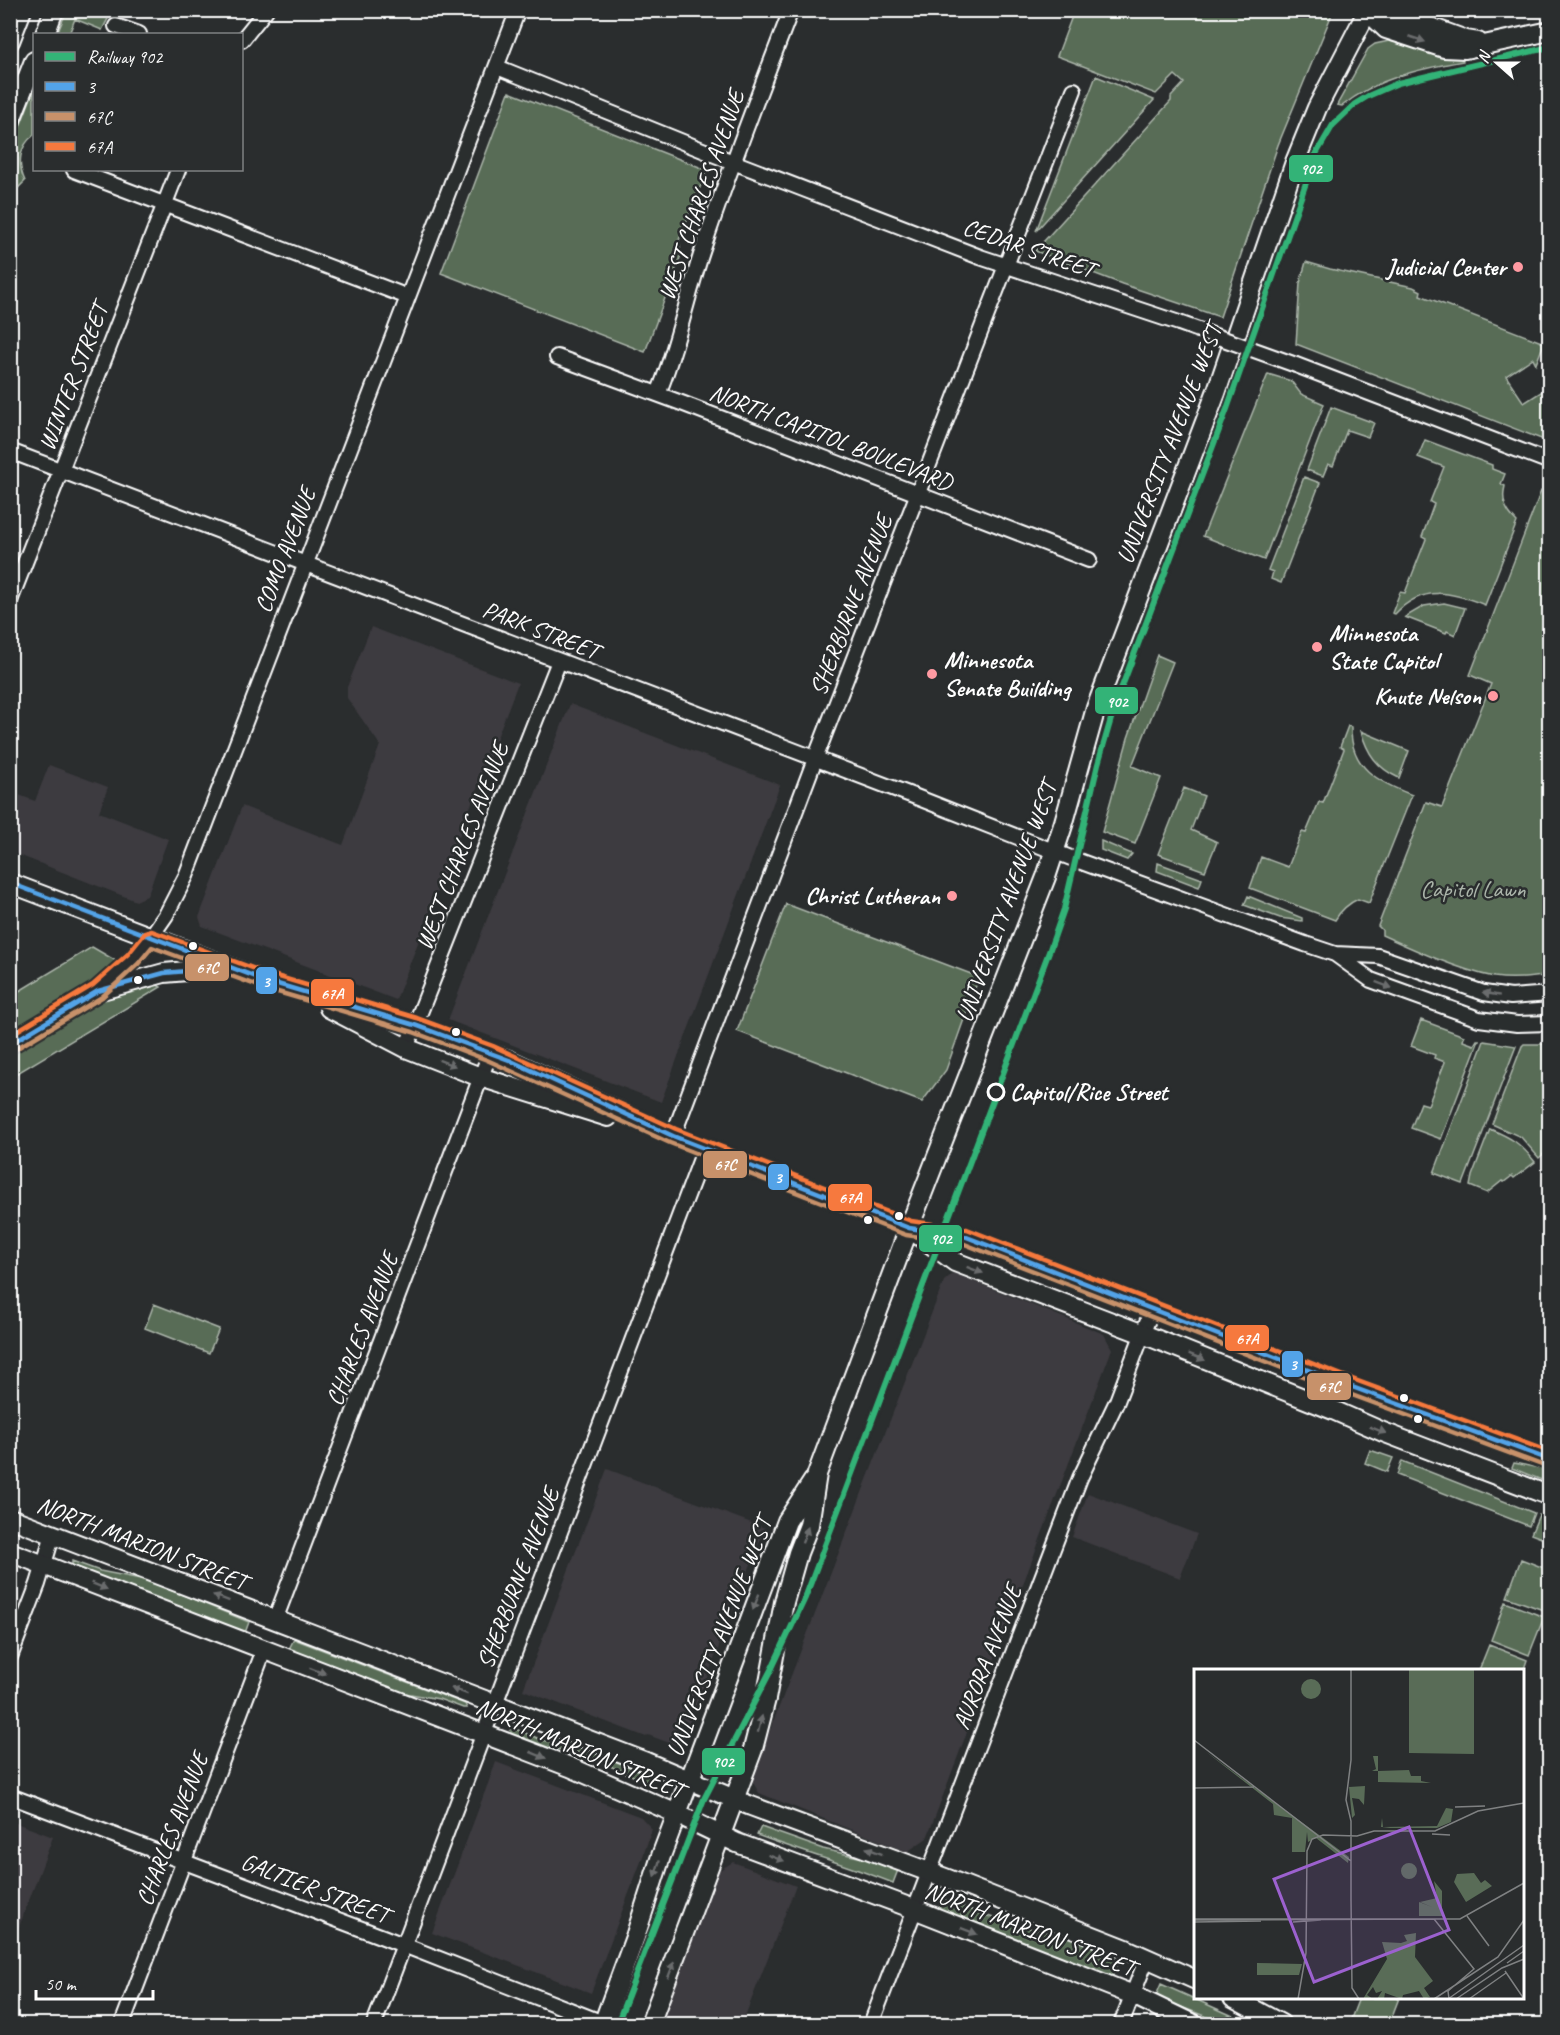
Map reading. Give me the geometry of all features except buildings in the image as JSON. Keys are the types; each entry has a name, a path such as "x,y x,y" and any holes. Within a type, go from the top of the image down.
{"main road":[{"path":"10,41 22,10"},
{"path":"1367,11 1392,13 1466,40 1489,43 1550,31"},
{"name":"UNIVERSITY AVENUE WEST","path":"650,2025 736,1800 760,1725 784,1602 809,1525 817,1474 909,1228 1055,852 1099,697 1216,393 1295,162 1317,108 1367,11"},
{"path":"10,122 33,64"},
{"path":"10,883 150,938 300,992 415,1025 490,1053 673,1136"},
{"name":"COMO AVENUE","path":"10,1044 98,991 133,959 150,938"},
{"path":"98,991 164,973 187,971 216,962"},
{"path":"300,992 406,1048 480,1077 673,1136 909,1228 964,1236 1344,1384 1550,1460"},
{"path":"909,1228 955,1262 1143,1334 1383,1432 1550,1496"},
{"name":"UNIVERSITY AVENUE WEST","path":"603,2024 677,1814 787,1521 817,1474"},
{"name":"NORTH MARION STREET","path":"10,1518 690,1779 736,1800 929,1872 1147,1958 1194,1979"},
{"name":"NORTH MARION STREET","path":"10,1552 570,1767 737,1843 1133,1995 1193,2025"},
{"path":"1235,1999 1281,2025"}],"street":[{"path":"243,39 266,10"},
{"name":"COMO AVENUE","path":"150,938 166,915 186,876 518,10"},
{"name":"WEST CHARLES AVENUE","path":"658,394 671,364 703,249 733,162 792,10"},
{"path":"116,26 136,33"},
{"name":"CEDAR STREET","path":"497,67 733,162 980,257 1179,323 1296,365 1550,462"},
{"name":"SHERBURNE AVENUE","path":"673,1136 815,759 1074,90"},
{"path":"77,171 408,297"},
{"name":"WINTER STREET","path":"10,601 178,171"},
{"name":"NORTH CAPITOL BOULEVARD","path":"557,357 1089,560"},
{"name":"PARK STREET","path":"10,450 1055,852 1335,954"},
{"name":"WEST CHARLES AVENUE","path":"406,1048 559,662"},
{"path":"1335,954 1378,956 1484,993 1511,997 1550,994"},
{"path":"1335,954 1371,980 1479,1019 1517,1024 1550,1023"},
{"name":"CHARLES AVENUE","path":"275,1620 490,1053"},
{"name":"SHERBURNE AVENUE","path":"374,2025 705,1148"},
{"name":"AURORA AVENUE","path":"871,2025 1080,1478 1117,1401 1152,1309"},
{"path":"10,1657 53,1534"},
{"name":"CHARLES AVENUE","path":"122,2025 264,1650"},
{"name":"GALTIER STREET","path":"10,1796 404,1945 603,2024"},
{"path":"1121,2025 1147,1958"}],"shaded area":[{"path":"371,627 518,683 396,1000 202,926 199,917 242,806 343,845 380,745 347,698 347,687"},
{"path":"570,704 780,785 661,1102 448,1020"},
{"path":"49,765 108,787 99,812 168,839 147,896 136,901 11,852 11,792 35,801"},
{"path":"953,1273 1104,1334 1112,1349 927,1838 907,1852 759,1793 751,1779 944,1281"},
{"path":"607,1469 765,1528 680,1747 648,1735 646,1737 523,1690"},
{"path":"1088,1493 1197,1534 1180,1578 1072,1537"},
{"path":"496,1762 641,1817 652,1829 591,1993 432,1933"},
{"path":"11,1821 53,1837 11,1948"},
{"path":"733,1862 796,1886 742,2024 659,2024 718,1871"}],"green space":[{"path":"67,10 112,10 102,30 75,19 69,33 57,33"},
{"path":"1323,10 1332,14 1278,145 1220,317 1122,284 1035,251 1171,101 1171,97 1184,83 1175,75 1156,94 1057,56 1074,11"},
{"path":"1389,41 1464,57 1463,61 1399,76 1369,88 1342,106 1337,105 1368,49 1375,44"},
{"path":"1096,76 1154,100 1036,231"},
{"path":"509,92 707,170 679,240 681,255 645,352 441,273"},
{"path":"33,93 33,136 22,150 20,162 25,181 18,188 11,185 11,150"},
{"path":"1306,262 1413,287 1421,291 1420,295 1544,343 1536,364 1533,358 1506,376 1524,403 1544,390 1549,392 1549,442 1296,344 1300,283"},
{"path":"1268,374 1291,381 1301,394 1324,404 1264,560 1203,536"},
{"path":"1331,407 1374,423 1368,437 1347,430 1333,466 1328,464 1323,476 1307,470"},
{"path":"1425,440 1492,465 1492,469 1505,474 1501,484 1505,486 1504,502 1507,510 1517,522 1485,605 1461,597 1438,593 1416,598 1405,604 1395,614 1392,613 1400,592 1405,593 1426,539 1422,537 1434,504 1430,502 1444,467 1418,457"},
{"path":"1304,477 1320,483 1281,583 1271,579 1273,572 1268,570"},
{"name":"Capitol Lawn","path":"1541,491 1550,494 1550,975 1501,978 1466,970 1423,953 1382,935 1382,930 1378,926 1426,802 1442,807 1491,684 1470,675"},
{"path":"1444,603 1465,608 1455,635 1405,617 1424,606"},
{"path":"1157,655 1173,662 1132,766 1161,778 1135,844 1102,832 1128,738"},
{"path":"1348,726 1351,727 1355,753 1368,772 1388,785 1412,795 1369,903 1358,899 1354,901 1335,920 1250,888 1261,857 1288,867 1302,832 1306,833 1319,802 1323,803 1344,749 1340,747"},
{"path":"1361,731 1409,751 1399,778 1385,770 1374,759"},
{"path":"1184,788 1204,796 1191,830 1217,842 1205,871 1158,854"},
{"path":"1101,841 1132,854 1127,860 1101,850"},
{"path":"1158,863 1202,879 1199,887 1157,871"},
{"path":"1248,896 1302,918 1302,921 1280,918 1244,905"},
{"path":"786,904 979,977 946,1070 922,1102 737,1031"},
{"path":"92,947 161,987 11,1077 11,996"},
{"path":"1421,1020 1464,1036 1463,1041 1474,1045 1479,1040 1441,1139 1411,1128 1421,1103 1428,1105 1445,1062 1434,1058 1435,1055 1411,1046"},
{"path":"1484,1041 1516,1046 1463,1184 1434,1173"},
{"path":"1524,1044 1549,1044 1549,1127 1545,1136 1549,1149 1539,1158 1521,1137 1492,1124"},
{"path":"1490,1129 1515,1142 1535,1162 1514,1178 1512,1176 1502,1181 1487,1193 1470,1186"},
{"path":"154,1304 219,1329 209,1353 145,1328"},
{"path":"1370,1450 1393,1458 1387,1472 1365,1463"},
{"path":"1402,1461 1534,1513 1529,1526 1397,1475"},
{"path":"1514,1463 1549,1470 1549,1483 1512,1468"},
{"path":"1539,1515 1549,1519 1549,1541 1531,1534"},
{"path":"1521,1559 1549,1570 1549,1601 1546,1611 1507,1597"},
{"path":"72,1561 100,1571 146,1580 249,1622 245,1633 72,1566"},
{"path":"1505,1602 1544,1617 1529,1655 1491,1640"},
{"path":"294,1639 465,1704 467,1708 376,1684 291,1650"},
{"path":"1489,1645 1527,1660 1524,1669 1479,1669"},
{"path":"513,1728 542,1740 584,1747 652,1775 649,1783 580,1753 550,1748 511,1733 510,1730"},
{"path":"761,1827 823,1849 867,1859 898,1870 893,1883 757,1835"},
{"path":"943,1899 1008,1923 1068,1936 1100,1947 1118,1962 1112,1978 938,1911"},
{"path":"1161,1984 1251,2024 1225,2024 1156,1996"},
{"path":"1359,1999 1399,1999 1389,2024 1349,2024"}],"rail line":[{"name":"902","path":"617,2024 704,1799 772,1668 805,1598 1050,949 1064,909 1098,764 1115,705 1227,409 1316,154 1333,125 1355,104 1368,96 1398,83 1550,47"}],"transit line":[{"name":"3","path":"10,883 264,980 415,1025 509,1060 673,1136 909,1228 964,1236 1344,1384 1550,1460"},
{"name":"67A","path":"10,1035 93,985 128,954 145,933 152,931 266,973 417,1018 493,1046 676,1129 911,1221 967,1229 1347,1377 1550,1452"},
{"name":"67C","path":"14,1050 102,997 138,964 152,947 261,987 413,1032 487,1060 670,1143 906,1235 962,1243 1341,1391 1547,1467"},
{"name":"3","path":"10,1044 98,991 164,973 187,971 216,962"}],"place":[{"name":"Judicial Center","path":"1518,267"},
{"name":"Minnesota State Capitol","path":"1317,647"},
{"name":"Minnesota Senate Building","path":"932,674"},
{"name":"Knute Nelson","path":"1493,696"},
{"name":"Christ Lutheran","path":"952,896"},
{"name":"Capitol/Rice Street","path":"996,1092"}]}
